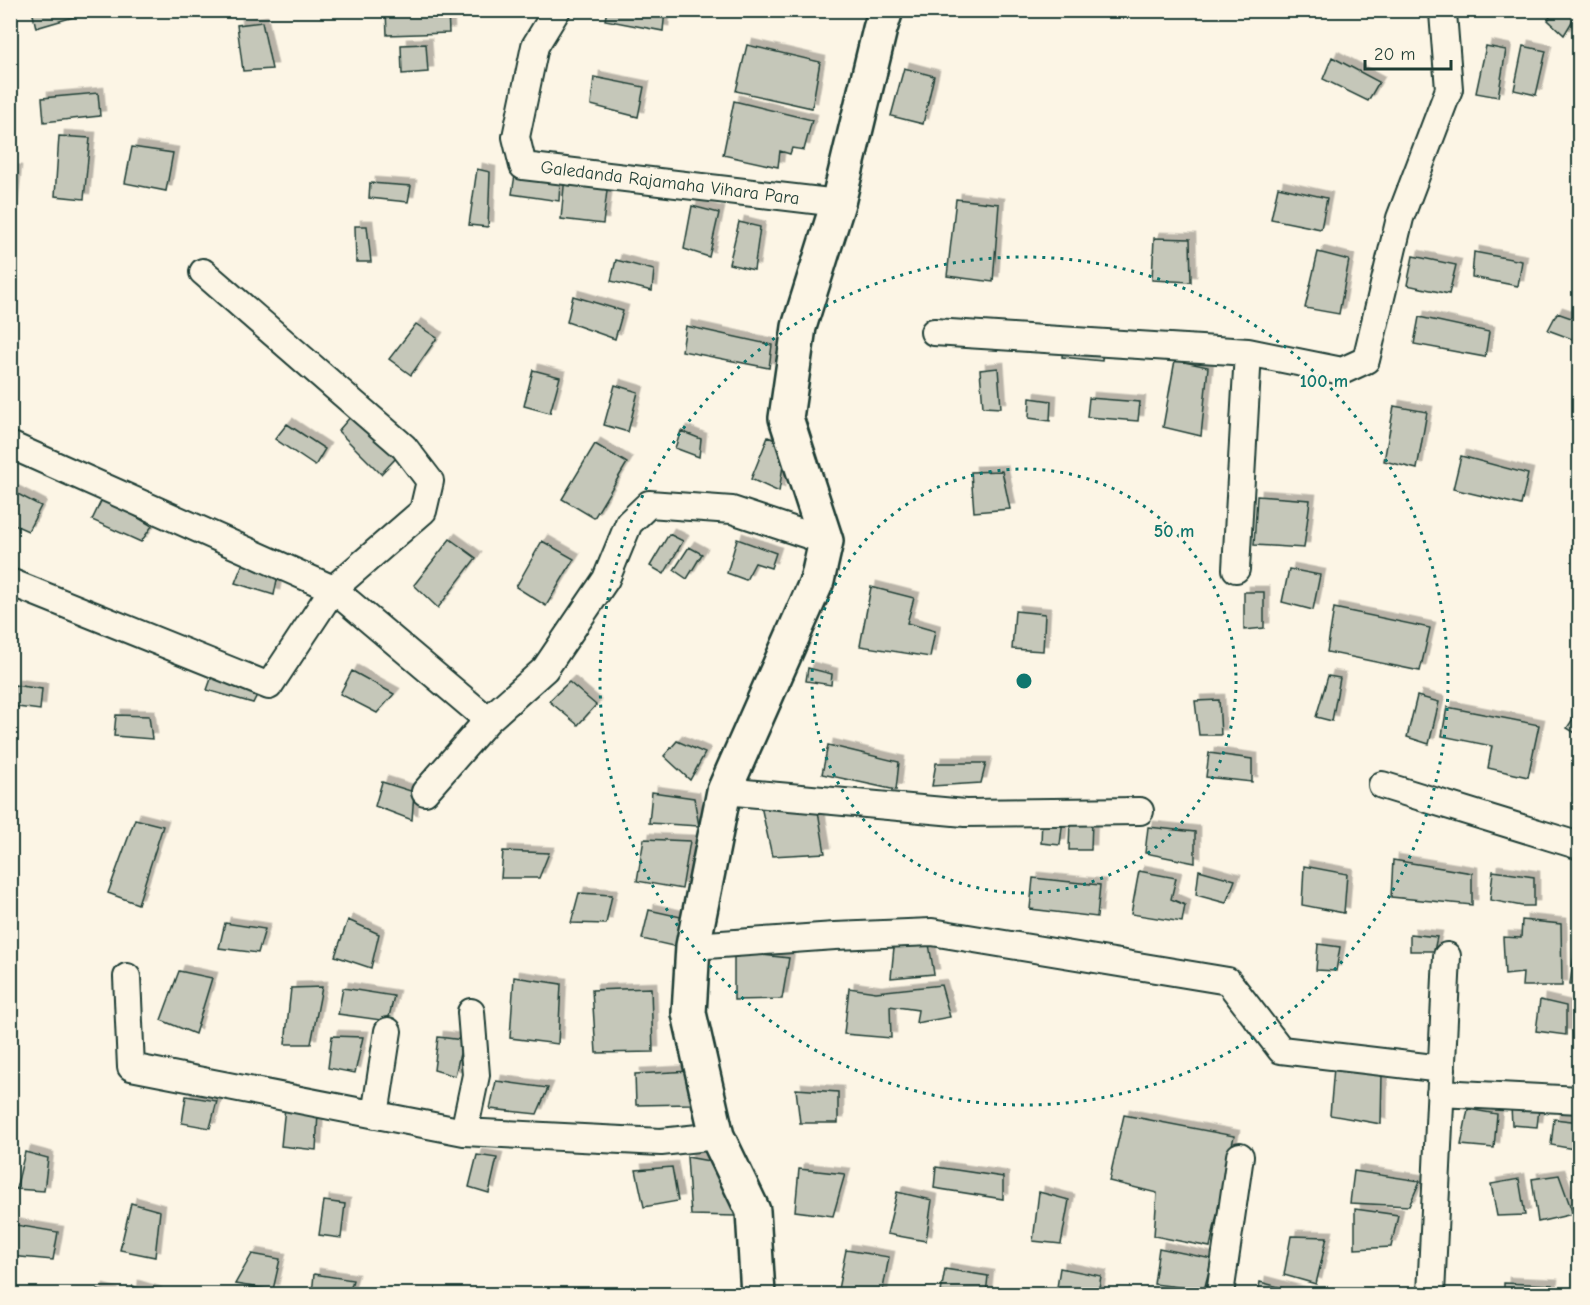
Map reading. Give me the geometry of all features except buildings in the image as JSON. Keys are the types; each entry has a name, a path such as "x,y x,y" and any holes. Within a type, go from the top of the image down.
{"street":[{"name":"Galedanda Rajamaha Vihara Para","path":"558,10 535,46 516,137 523,166 838,203"},
{"path":"758,1294 753,1211 717,1136 688,1013 693,946 724,791 818,581 826,541 786,418 799,327 838,203 886,10"},
{"path":"934,332 1248,352 1342,371 1366,360 1400,218 1449,89 1442,10"},
{"path":"10,582 269,687 333,590 423,511 430,482 404,447 203,272"},
{"path":"1236,569 1248,352"},
{"path":"10,445 333,590 488,720"},
{"path":"425,792 488,720 545,669 606,579 629,523 649,504 732,510 826,541"},
{"path":"1382,785 1580,846"},
{"path":"724,791 965,813 1140,811"},
{"path":"693,946 932,932 1228,981 1281,1050 1441,1081 1580,1100"},
{"path":"1431,1294 1447,956"},
{"path":"128,977 131,1067 464,1132 660,1142 717,1136"},
{"path":"464,1132 476,1075 471,1012"},
{"path":"375,1115 388,1031"},
{"path":"1220,1294 1240,1156"}]}
